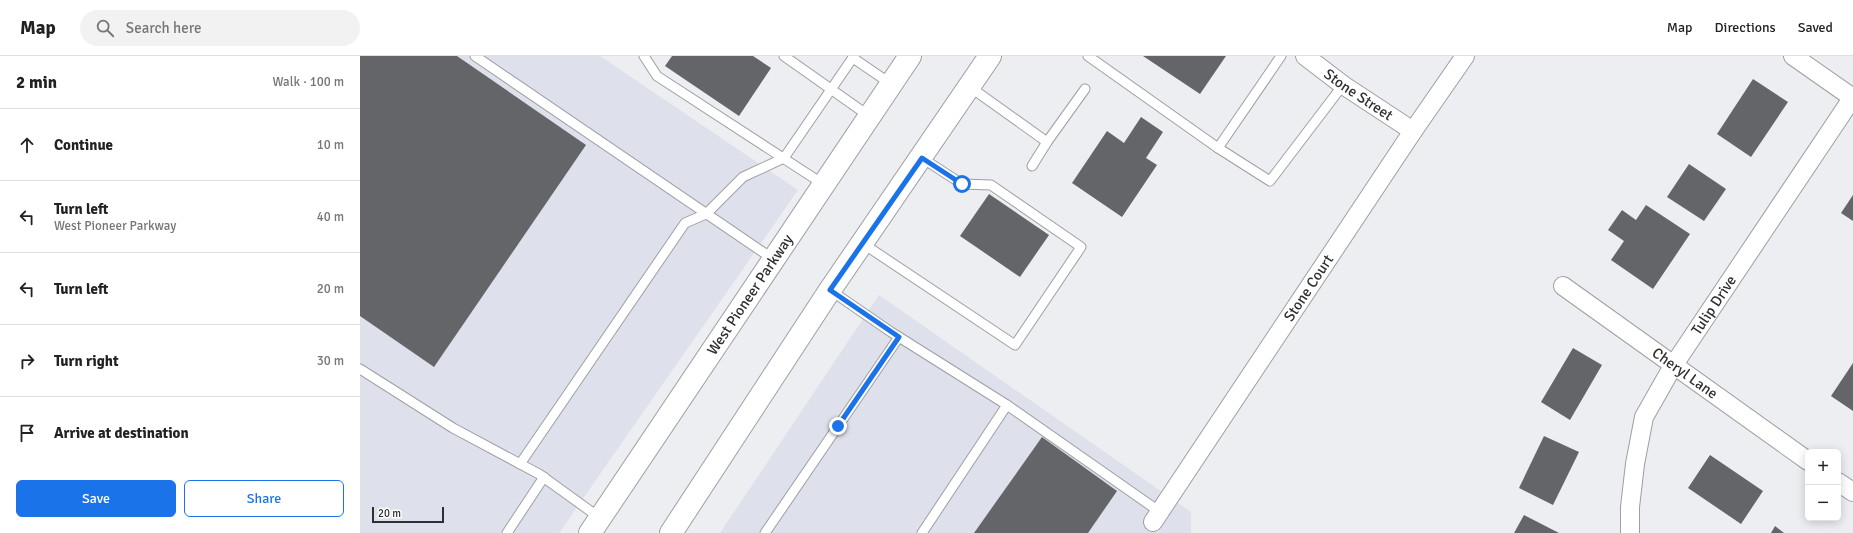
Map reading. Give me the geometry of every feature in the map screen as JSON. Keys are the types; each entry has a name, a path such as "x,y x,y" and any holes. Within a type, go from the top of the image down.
{"main road":[{"name":"West Pioneer Parkway","path":"595,526 910,56"},
{"path":"671,533 830,290 922,158 990,56"}],"street":[{"name":"Stone Street","path":"1305,56 1343,85 1413,131"},
{"name":"Stone Court","path":"1155,522 1413,131 1465,56"},
{"path":"1793,56 1853,98"},
{"name":"Tulip Drive","path":"1630,533 1630,507 1635,464 1644,417 1673,366 1853,98"},
{"name":"Cheryl Lane","path":"1563,286 1805,459"},
{"path":"1841,484 1853,492"}],"lane":[{"path":"475,56 773,259"},
{"path":"644,56 656,76 824,184"},
{"path":"784,56 869,116"},
{"path":"1218,148 1281,56"},
{"path":"520,464 685,223 706,214 744,177 784,158 854,57 891,84"},
{"path":"1094,58 1218,148 1270,181 1343,85"},
{"path":"970,87 1047,142"},
{"path":"1032,166 1047,142 1085,89"},
{"path":"862,243 1015,345 1081,248 991,185 962,184 922,158"},
{"path":"830,290 899,337 1007,405 1155,522"},
{"path":"765,533 899,337"},
{"path":"360,369 453,428 544,478 595,526"},
{"path":"922,533 1007,405"},
{"path":"507,533 544,478"}],"shaded area":[{"path":"360,56 600,56 798,190 559,533 360,533"},
{"path":"879,295 1191,512 1191,533 720,533"}],"building":[{"path":"360,56 457,56 586,145 434,367 360,316"},
{"path":"672,56 753,56 771,68 739,116 665,66"},
{"path":"1143,56 1226,56 1200,94"},
{"path":"1753,79 1788,102 1751,157 1717,134"},
{"path":"1141,117 1163,132 1146,158 1157,165 1122,217 1072,183 1107,131 1124,143"},
{"path":"1689,164 1726,189 1704,221 1667,197"},
{"path":"989,194 1049,235 1020,277 960,236"},
{"path":"1853,195 1853,221 1841,213"},
{"path":"1646,205 1690,234 1653,289 1611,260 1624,241 1608,230 1622,210 1636,220"},
{"path":"1573,348 1602,365 1570,420 1541,402"},
{"path":"1853,363 1853,411 1831,396"},
{"path":"1544,436 1579,452 1553,505 1519,488"},
{"path":"1042,437 1117,491 1088,533 974,533"},
{"path":"1710,455 1763,491 1741,524 1688,488"},
{"path":"1524,515 1559,533 1514,533"},
{"path":"1775,526 1784,533 1771,533"}],"route":[{"path":"838,426 899,337 830,290 922,158 962,184"}]}
